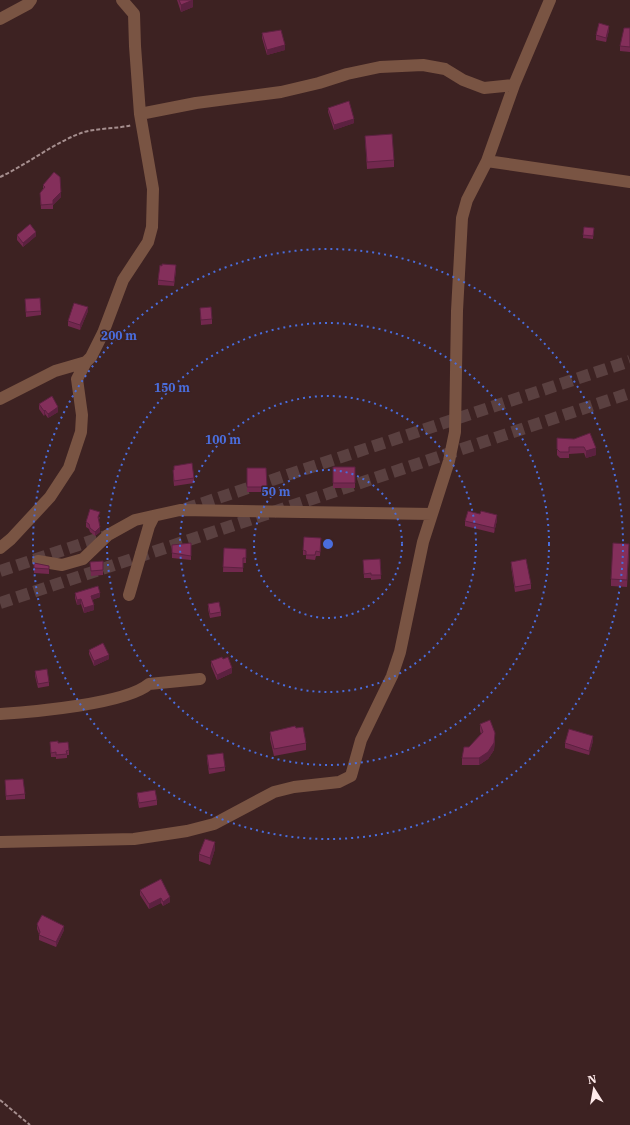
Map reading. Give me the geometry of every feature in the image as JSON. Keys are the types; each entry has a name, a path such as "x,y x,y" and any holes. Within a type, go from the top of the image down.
{"street":[{"path":"0,19 28,4 31,0"},
{"path":"0,548 12,539 50,498 69,468 81,432 82,415 77,379 86,362 91,357 103,333 123,280 148,242 152,226 153,189 141,119 134,14 122,0"},
{"path":"0,842 134,839 187,831 214,824 274,792 294,787 339,782 352,776 361,740 392,676 400,652 422,542 449,461 455,432 457,310 462,218 467,200 487,161 514,85 550,0"},
{"path":"141,119 196,103 239,99 281,92 319,83 347,74 380,67 423,65 445,69 463,80 484,88 514,85"},
{"path":"487,161 630,182"},
{"path":"0,399 55,371 86,362"},
{"path":"38,561 62,565 83,559 108,535 135,520 180,510 432,514"},
{"path":"128,595 149,526 154,516"},
{"path":"0,714 82,705 143,690 149,684 200,678"}],"path":[{"path":"0,177 18,169 65,140 83,132 116,129 141,119"},
{"path":"0,1100 30,1125"}],"building":[{"path":"179,0 193,0 181,5"},
{"path":"599,23 609,26 606,38 596,35"},
{"path":"624,28 630,28 630,47 620,46"},
{"path":"281,30 285,45 267,50 262,33"},
{"path":"349,101 354,119 334,125 328,108"},
{"path":"392,134 394,160 367,162 365,136"},
{"path":"54,172 60,177 61,192 53,200 53,204 41,205 40,193 45,187 43,185"},
{"path":"30,224 36,232 23,243 17,235"},
{"path":"584,227 594,228 593,236 583,235"},
{"path":"162,264 176,265 174,282 158,280 160,265 162,266"},
{"path":"40,298 41,311 26,312 25,299"},
{"path":"74,303 88,307 80,325 68,321"},
{"path":"211,307 212,319 201,320 200,308"},
{"path":"52,396 58,407 48,414 39,404"},
{"path":"590,433 596,448 586,451 584,447 569,447 569,452 560,452 557,449 557,438 574,439"},
{"path":"192,463 194,478 174,481 174,466"},
{"path":"333,467 355,467 355,483 333,483"},
{"path":"247,468 266,468 267,487 247,487"},
{"path":"90,509 100,512 98,517 100,527 95,532 86,522"},
{"path":"468,511 480,514 481,511 497,515 494,528 465,521"},
{"path":"304,537 321,538 320,552 316,551 315,555 306,555 306,551 303,550"},
{"path":"191,543 191,556 172,553 172,545"},
{"path":"613,543 629,544 627,580 611,579"},
{"path":"224,548 246,549 246,558 243,558 243,568 223,567"},
{"path":"380,559 381,575 371,575 371,573 364,574 363,560"},
{"path":"526,559 531,584 515,587 511,562"},
{"path":"103,561 103,570 91,571 90,562"},
{"path":"34,563 49,566 49,569 34,568"},
{"path":"98,586 100,593 91,596 94,605 84,608 81,599 77,600 75,593"},
{"path":"219,602 221,612 210,614 208,604"},
{"path":"103,643 109,655 94,661 89,650"},
{"path":"222,657 223,659 228,657 232,668 217,675 211,661"},
{"path":"47,669 49,682 38,684 35,671"},
{"path":"490,720 495,733 494,743 488,752 479,758 462,758 464,747 469,747 483,732 480,724"},
{"path":"295,726 296,728 303,727 306,743 274,749 270,732"},
{"path":"569,729 593,736 589,751 565,743"},
{"path":"58,741 58,743 68,742 69,750 66,751 67,754 56,755 56,752 51,753 50,742"},
{"path":"223,753 225,767 209,769 207,755"},
{"path":"23,779 25,794 6,796 5,780"},
{"path":"155,790 157,800 139,803 137,793"},
{"path":"205,839 215,842 210,858 199,854"},
{"path":"161,879 170,897 163,902 161,898 149,904 140,890"},
{"path":"42,915 64,926 56,942 39,935 40,932 37,924"}],"tunnel":[{"path":"185,509 630,361"},
{"path":"0,603 630,393"},
{"path":"0,571 109,535"}]}
